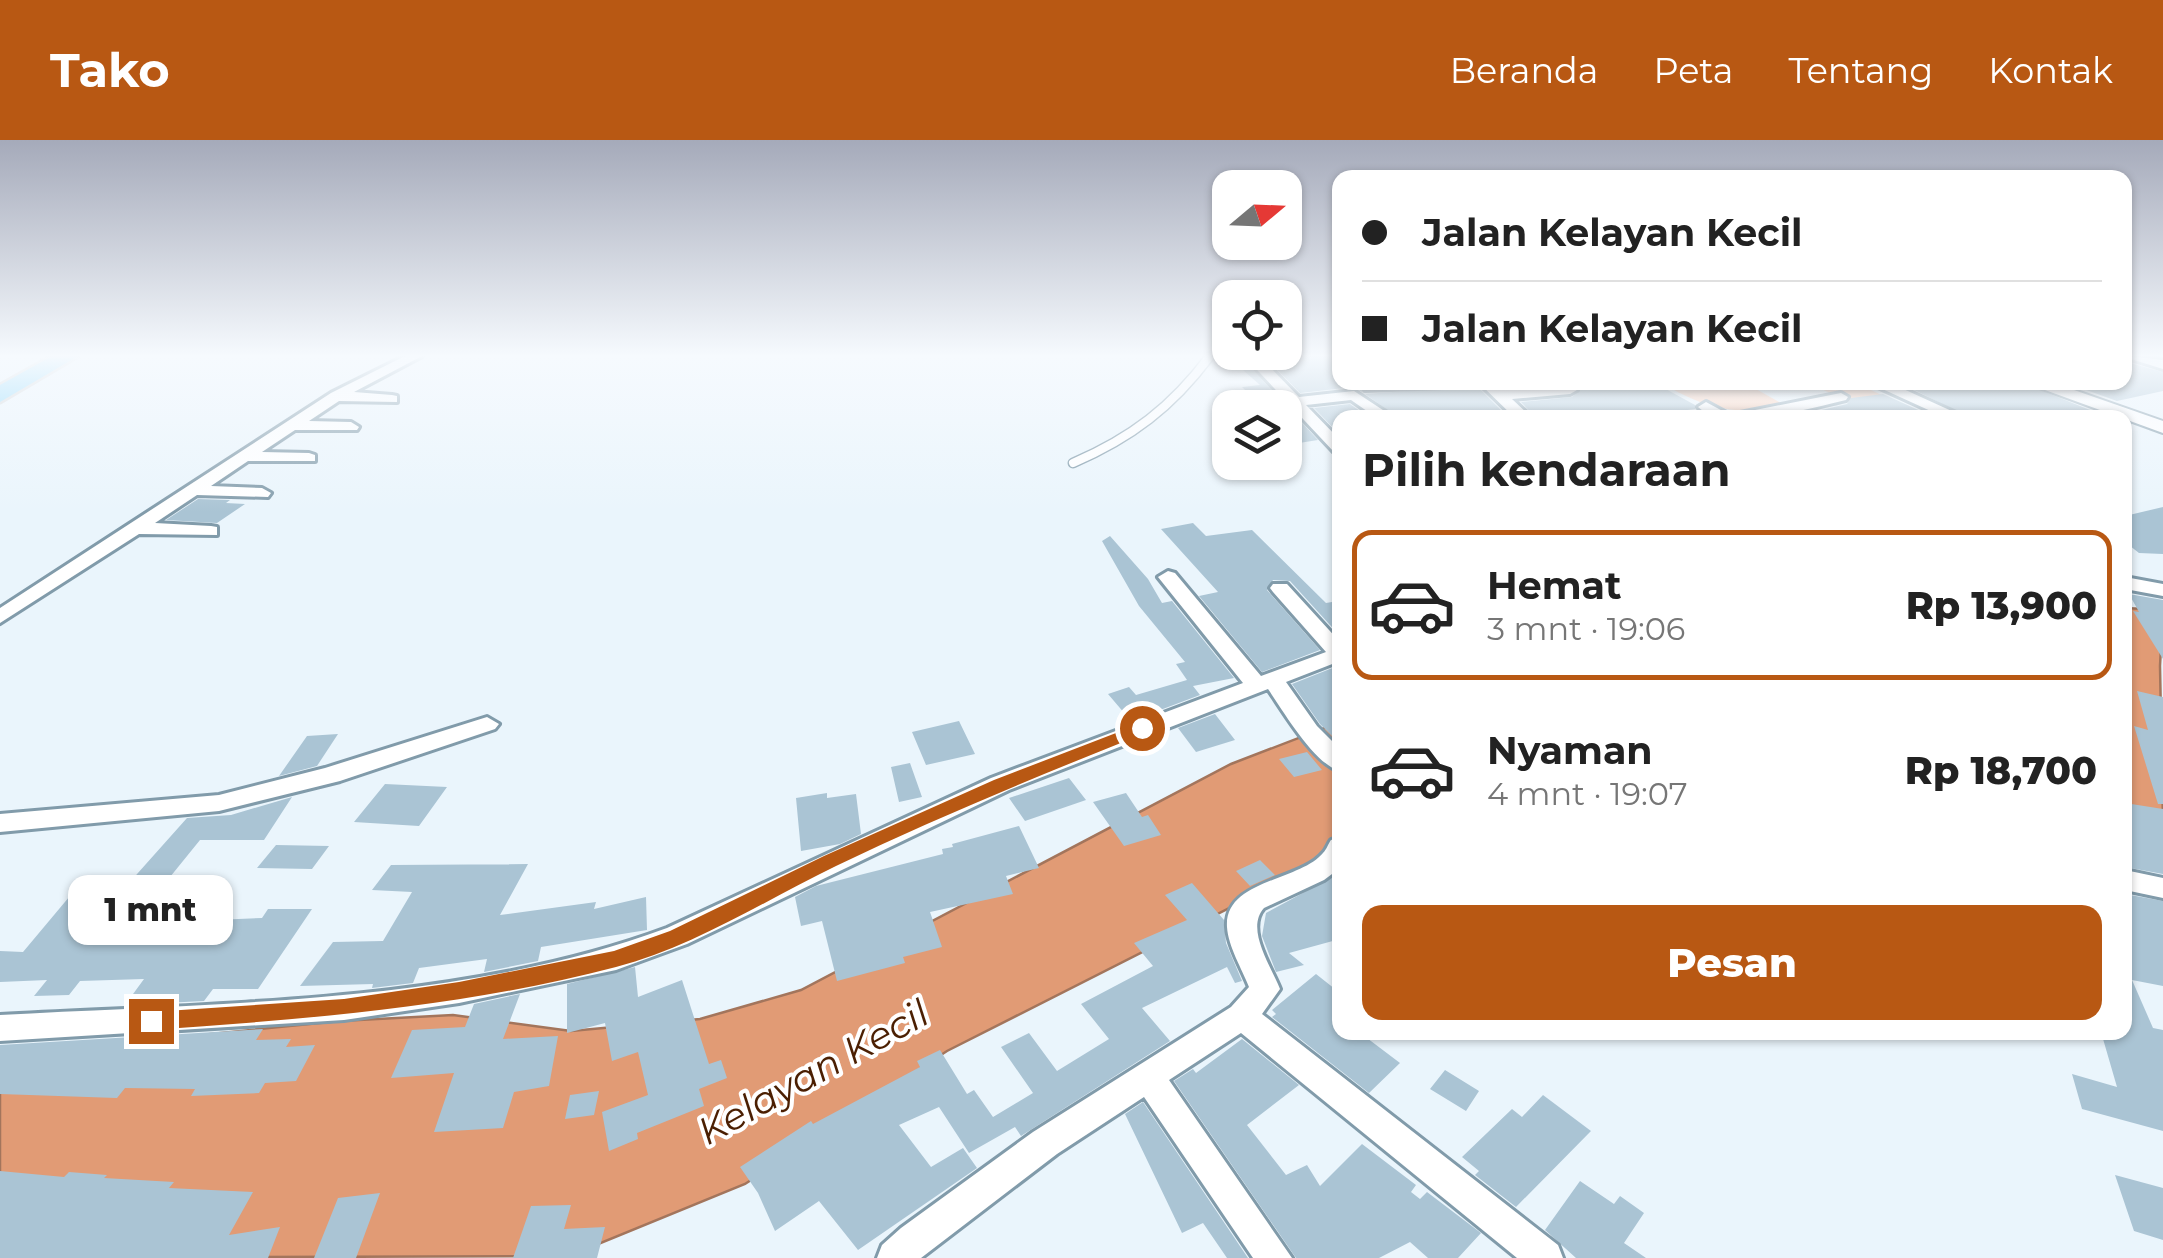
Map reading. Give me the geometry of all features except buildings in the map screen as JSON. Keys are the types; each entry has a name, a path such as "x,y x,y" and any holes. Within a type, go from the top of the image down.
{"street":[{"path":"0,617 318,408"},
{"path":"1302,410 1332,441"},
{"path":"2132,416 2163,427"},
{"path":"292,425 351,427"},
{"path":"244,456 310,458"},
{"path":"193,490 262,493"},
{"path":"136,528 211,531"},
{"path":"1168,577 1332,754"},
{"path":"2132,584 2163,590"},
{"path":"1280,588 1332,646"},
{"path":"0,1028 344,1008 459,991 616,959 678,936 831,860 1000,784 1332,657"},
{"path":"0,823 219,803 331,775 487,724"},
{"path":"895,1258 1045,1143 1242,1016 1265,989 1241,928 1242,913 1254,902 1332,861"},
{"path":"2132,881 2163,888"},
{"path":"1242,1016 1545,1258"},
{"path":"1147,1075 1274,1258"}],"lane":[{"path":"1074,463 1138,434 1168,408"}],"shaded area":[{"path":"1865,408 1914,410 1870,410"}],"water":[{"path":"2132,608 2163,610 2163,821 2132,822"},
{"name":"Kelayan Kecil","path":"1332,725 1332,844 1318,863 947,1051 745,1184 569,1256 0,1258 0,1055 340,1021 453,1015 571,1031 700,1019 801,990 1231,764"}],"route":[{"path":"151,1021 344,1008 459,991 637,953 1000,784 1142,728"}]}
